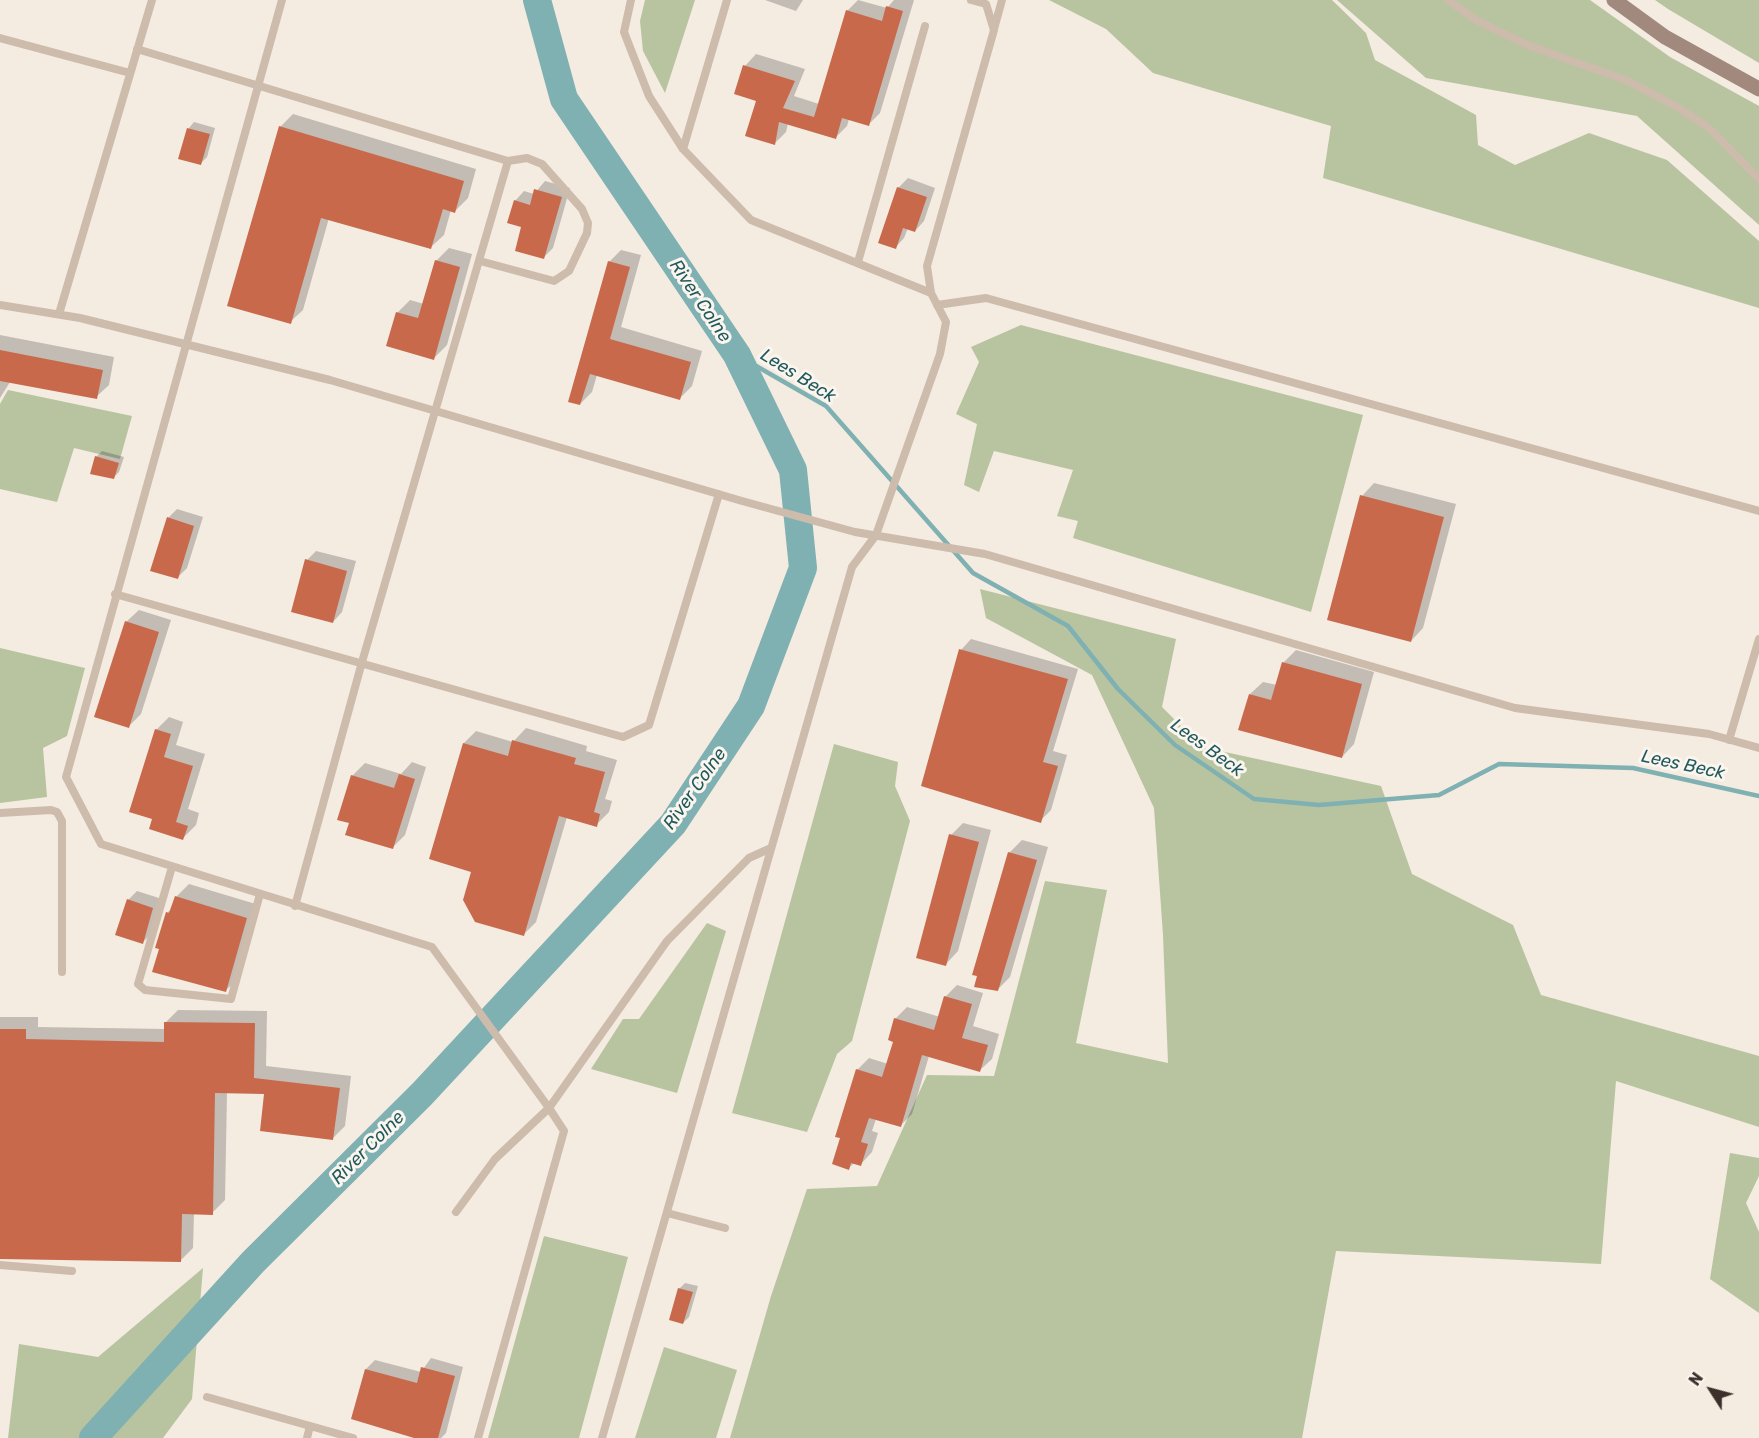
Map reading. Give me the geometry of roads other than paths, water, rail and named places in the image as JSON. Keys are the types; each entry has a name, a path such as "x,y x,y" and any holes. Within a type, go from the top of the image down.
{"street":[{"path":"1614,0 1665,37 1759,89"}],"lane":[{"path":"59,314 152,0"},
{"path":"282,0 188,344 115,594 66,777 101,844 432,947 564,1131 478,1438"},
{"path":"631,0 624,32 649,96 683,149 752,220 931,293"},
{"path":"683,149 727,0"},
{"path":"971,0 986,4 994,30"},
{"path":"602,1438 852,567 876,535 940,354 946,322 931,293 927,266 1002,0"},
{"path":"1448,0 1476,20 1525,44 1629,81 1679,108 1709,128 1759,179"},
{"path":"858,262 925,26"},
{"path":"0,38 130,73"},
{"path":"137,49 508,161 528,158 542,164 577,202 586,217 587,232 569,271 554,281 480,261"},
{"path":"295,906 362,662 508,161"},
{"path":"938,305 986,298 1759,511"},
{"path":"0,305 59,314 330,380 855,532 985,554 1515,708 1709,734 1759,748"},
{"path":"115,594 623,737 649,725 719,494"},
{"path":"1729,740 1759,639"},
{"path":"0,813 51,810 57,812 62,821 62,972"},
{"path":"456,1212 495,1159 549,1108 667,941 749,858 771,848"},
{"path":"172,867 138,984 145,990 231,999 260,894"},
{"path":"667,1213 725,1228"},
{"path":"0,1265 72,1271"},
{"path":"207,1397 353,1438"},
{"path":"307,1438 310,1426"}],"waterway":[{"name":"River Colne","path":"93,1438 253,1262 422,1094 673,824 751,706 803,568 793,470 737,355 564,99 537,0"},
{"name":"Lees Beck","path":"737,355 826,406 973,573 1068,626 1118,689 1175,745 1254,799 1319,805 1439,795 1499,764 1633,768 1759,796"}]}
